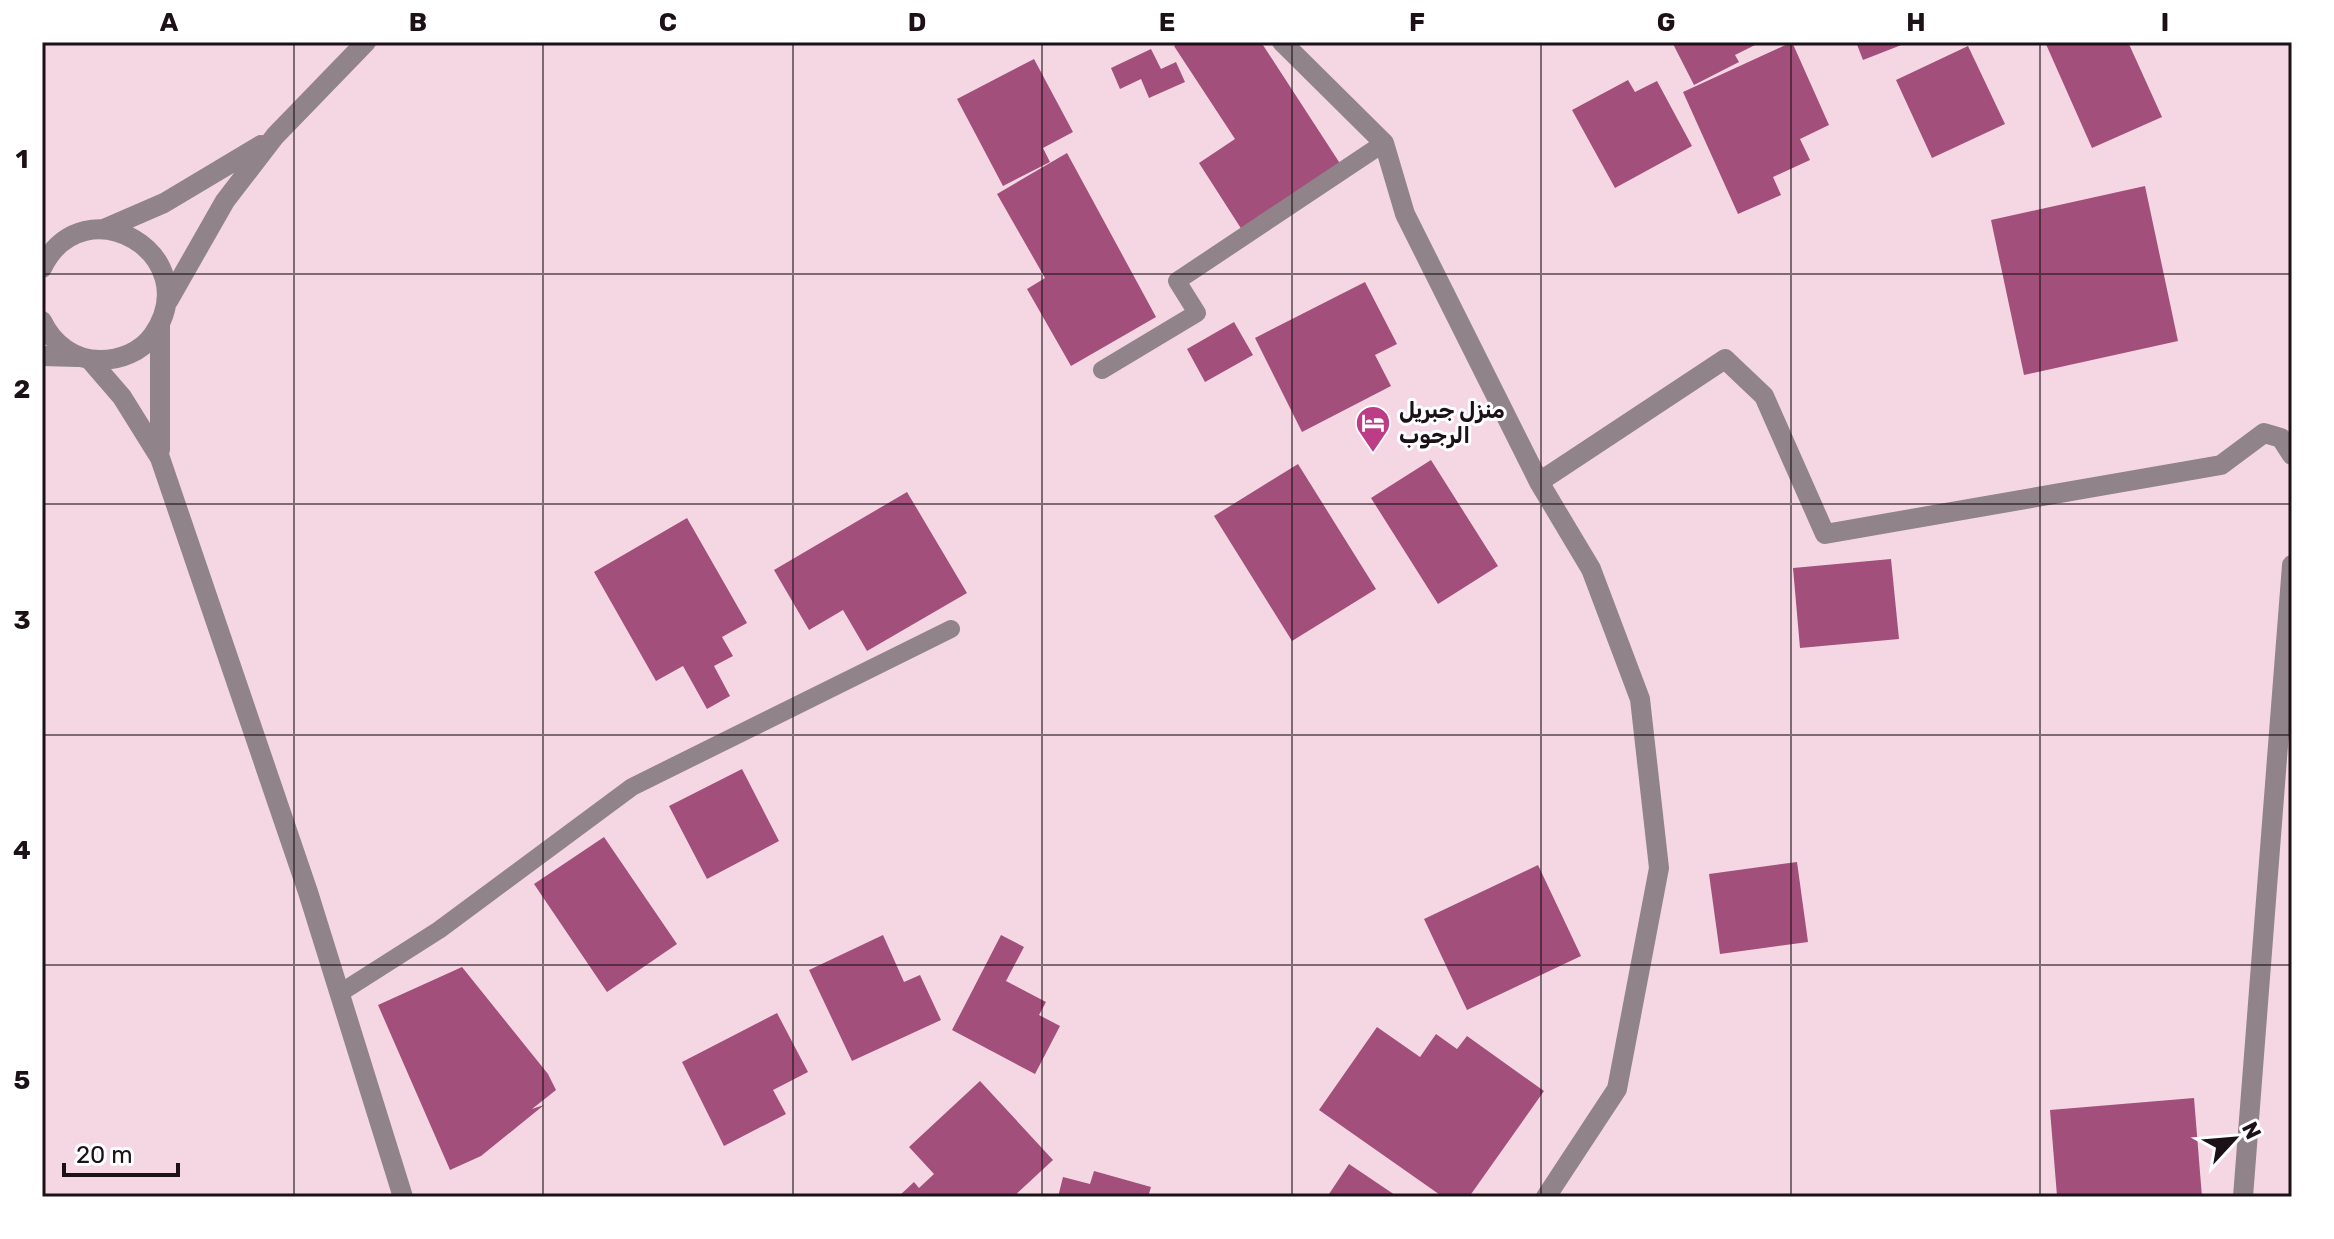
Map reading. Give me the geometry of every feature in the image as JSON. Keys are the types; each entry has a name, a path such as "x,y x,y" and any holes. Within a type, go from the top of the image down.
{"street":[{"path":"42,356 111,360 131,353 148,341 225,201 275,136 366,42"},
{"path":"1282,42 1384,143 1405,214 1539,482 1591,569 1640,699 1659,868 1617,1089 1546,1197"},
{"path":"104,229 164,203 275,136"},
{"path":"44,263 62,241 82,231 104,229 125,233 144,244 158,261 166,282 167,303"},
{"path":"42,321 62,347 85,358 129,405 160,458 340,993 403,1197"},
{"path":"160,324 160,458"},
{"path":"1539,482 1725,359 1764,396 1825,534 2221,465 2264,433 2281,438 2292,455"},
{"path":"2243,1197 2292,565"}],"lane":[{"path":"1102,370 1197,313 1177,281 1384,143"},
{"path":"340,993 439,930 632,787 951,629"}],"building":[{"path":"1180,42 1261,42 1341,165 1242,230 1199,163 1235,139 1174,46"},
{"path":"1672,42 1761,42 1735,55 1739,62 1694,85"},
{"path":"1792,42 1829,125 1800,139 1810,160 1773,177 1781,195 1738,214 1683,92"},
{"path":"1856,42 1909,42 1863,60"},
{"path":"2045,42 2128,42 2162,117 2092,148"},
{"path":"1968,46 2005,124 1932,158 1896,80"},
{"path":"1151,49 1161,69 1176,62 1185,82 1149,98 1141,79 1120,89 1111,68"},
{"path":"1034,59 1073,132 1043,148 1050,162 1003,186 957,99"},
{"path":"1628,80 1635,92 1657,81 1692,146 1615,188 1572,110"},
{"path":"1067,153 1156,317 1071,366 1027,289 1045,278 997,194"},
{"path":"2145,186 2178,341 2024,375 1991,220"},
{"path":"1365,282 1397,344 1375,355 1391,386 1302,432 1255,338"},
{"path":"1234,322 1253,355 1205,382 1187,349"},
{"path":"1431,460 1498,566 1438,604 1371,498"},
{"path":"1298,464 1376,589 1292,641 1214,516"},
{"path":"907,492 967,593 867,651 843,610 809,630 774,570"},
{"path":"687,518 747,623 722,637 733,656 714,666 730,696 707,709 683,666 656,681 594,572"},
{"path":"1891,559 1899,639 1800,648 1793,568"},
{"path":"742,769 779,841 707,879 669,806"},
{"path":"604,837 677,944 607,992 534,884"},
{"path":"1797,862 1808,942 1720,954 1709,874"},
{"path":"1538,865 1581,956 1467,1010 1424,919"},
{"path":"883,935 904,982 920,975 941,1020 852,1061 809,970"},
{"path":"1001,935 1024,947 1006,981 1046,1002 1039,1015 1060,1026 1035,1074 952,1030"},
{"path":"462,967 548,1074 556,1090 532,1109 544,1105 481,1156 450,1170 378,1005"},
{"path":"777,1013 808,1072 773,1090 786,1114 724,1146 682,1062"},
{"path":"1377,1027 1420,1057 1436,1034 1457,1049 1467,1036 1544,1091 1469,1197 1443,1197 1319,1110"},
{"path":"980,1081 1053,1160 1013,1197 898,1197 914,1182 919,1188 934,1174 909,1147"},
{"path":"2194,1098 2202,1197 2057,1196 2050,1110"},
{"path":"1349,1164 1398,1197 1327,1197"},
{"path":"1094,1171 1151,1187 1148,1197 1058,1197 1063,1177 1090,1184"}],"place":[{"name":"منزل جبريل الرجوب","path":"1373,454"}]}
